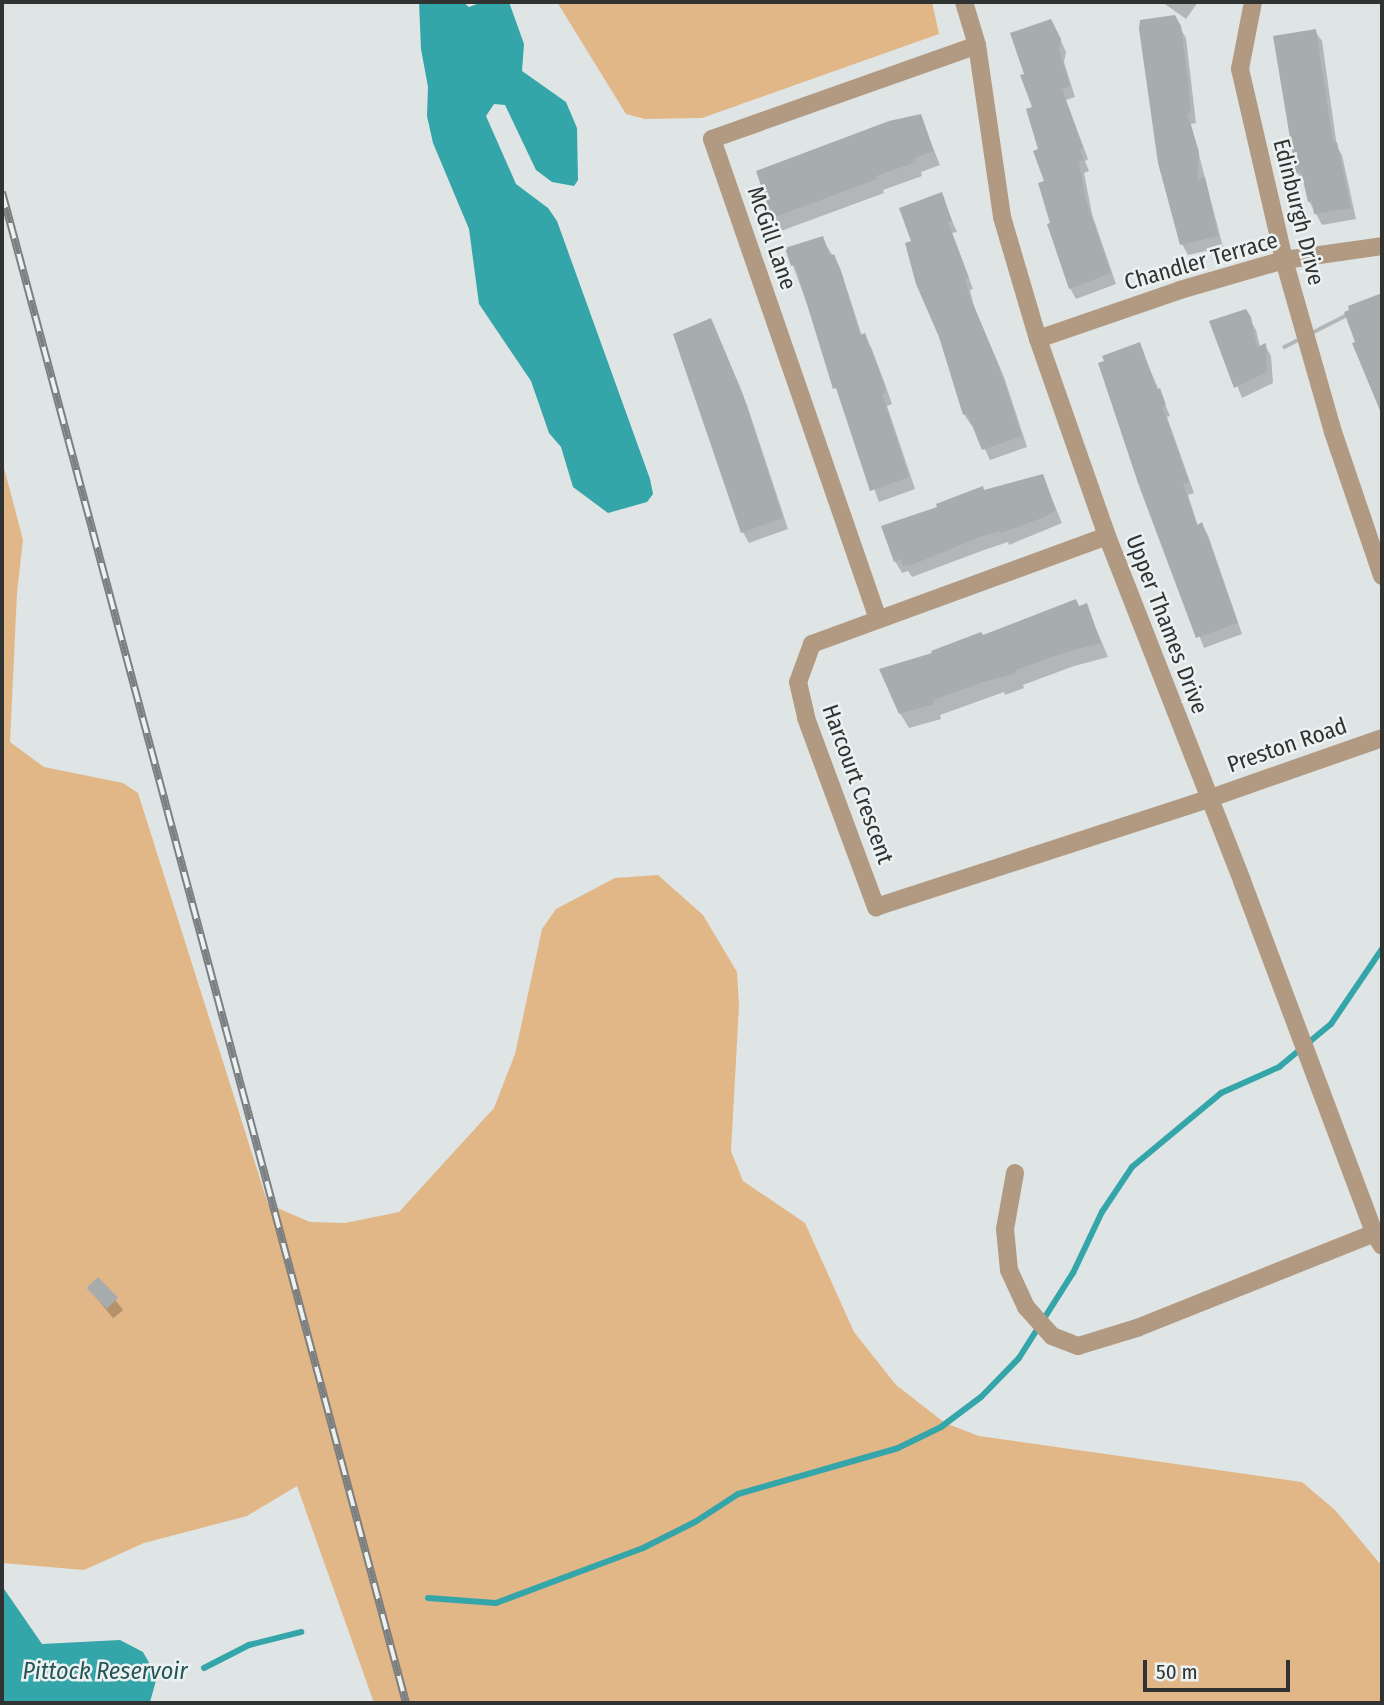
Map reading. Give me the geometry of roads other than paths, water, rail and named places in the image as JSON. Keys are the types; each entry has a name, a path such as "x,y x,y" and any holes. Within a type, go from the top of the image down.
{"street":[{"name":"Upper Thames Drive","path":"964,2 977,45 1002,217 1038,339 1107,536 1378,1239"},
{"name":"Edinburgh Drive","path":"1253,2 1240,69 1284,260 1333,432 1381,571"},
{"name":"McGill Lane","path":"878,619 712,139 977,45"},
{"name":"Chandler Terrace","path":"1038,339 1180,290 1284,260 1382,246"},
{"name":"Harcourt Crescent","path":"1107,536 812,644 798,682 806,718 876,907 1208,799"},
{"name":"Preston Road","path":"1208,799 1382,738"},
{"path":"1015,1173 1005,1229 1009,1270 1026,1307 1052,1336 1078,1346 1137,1328 1378,1239"}],"water":[{"path":"419,2 463,2 469,7 482,2 509,2 524,44 522,71 566,102 577,128 578,180 574,186 552,182 536,170 505,105 494,104 486,116 516,184 548,208 557,221 650,479 653,494 647,502 608,513 573,487 561,447 549,433 531,381 479,304 469,229 433,143 427,116 428,87 421,49"},
{"name":"Pittock Reservoir","path":"2,1586 42,1644 120,1640 143,1652 157,1677 150,1702 2,1703"}],"waterway":[{"path":"428,1598 496,1603 643,1548 695,1522 738,1494 898,1448 941,1427 981,1397 1019,1358 1073,1273 1102,1212 1132,1167 1221,1093 1279,1067 1331,1024 1382,949"},
{"path":"204,1668 249,1645 301,1632"},
{"path":"153,1671 159,1672"}],"railway":[{"path":"2,192 406,1703"}]}
